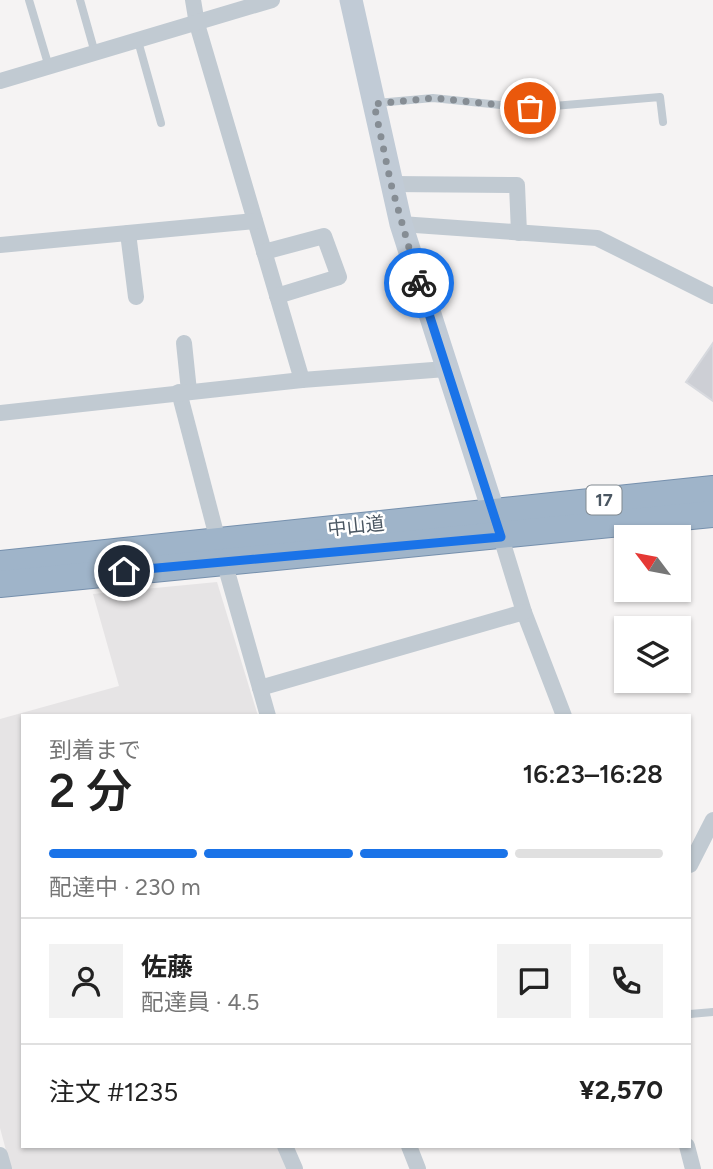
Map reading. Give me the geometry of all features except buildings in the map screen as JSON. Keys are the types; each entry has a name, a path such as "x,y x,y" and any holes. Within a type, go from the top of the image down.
{"highway":[{"name":"中山道","path":"498,524 713,489"},
{"name":"中山道","path":"0,564 221,551 498,524 713,514"},
{"name":"中山道","path":"0,584 221,551"}],"main road":[{"path":"351,0 401,224 498,524"}],"street":[{"path":"193,0 197,24 302,380"},
{"path":"0,81 272,0"},
{"path":"391,184 517,186 519,233"},
{"path":"0,244 255,221"},
{"path":"401,224 597,238 713,296"},
{"path":"128,233 136,297"},
{"path":"264,252 324,236 339,277 277,296"},
{"path":"184,343 184,392 221,551 267,714"},
{"path":"0,413 302,380 446,369"},
{"path":"498,524 524,612 562,714"},
{"path":"260,688 524,612"},
{"path":"691,863 713,820"},
{"path":"286,1148 295,1169"},
{"path":"410,1148 418,1169"},
{"path":"688,1148 693,1169"},
{"path":"0,1155 4,1169"}],"lane":[{"path":"29,0 49,67"},
{"path":"80,0 95,53"},
{"path":"138,41 161,123"},
{"path":"374,104 433,98 530,108 660,97 663,122"},
{"path":"691,1014 713,1012"}],"shaded area":[{"path":"217,582 257,714 21,714 21,1148 279,1148 288,1169 11,1169 0,1128 0,719 119,686 93,594"}],"way so far":[{"path":"419,283 401,224 374,104 433,98 530,108"}],"route":[{"path":"124,571 501,537 419,283"}]}
